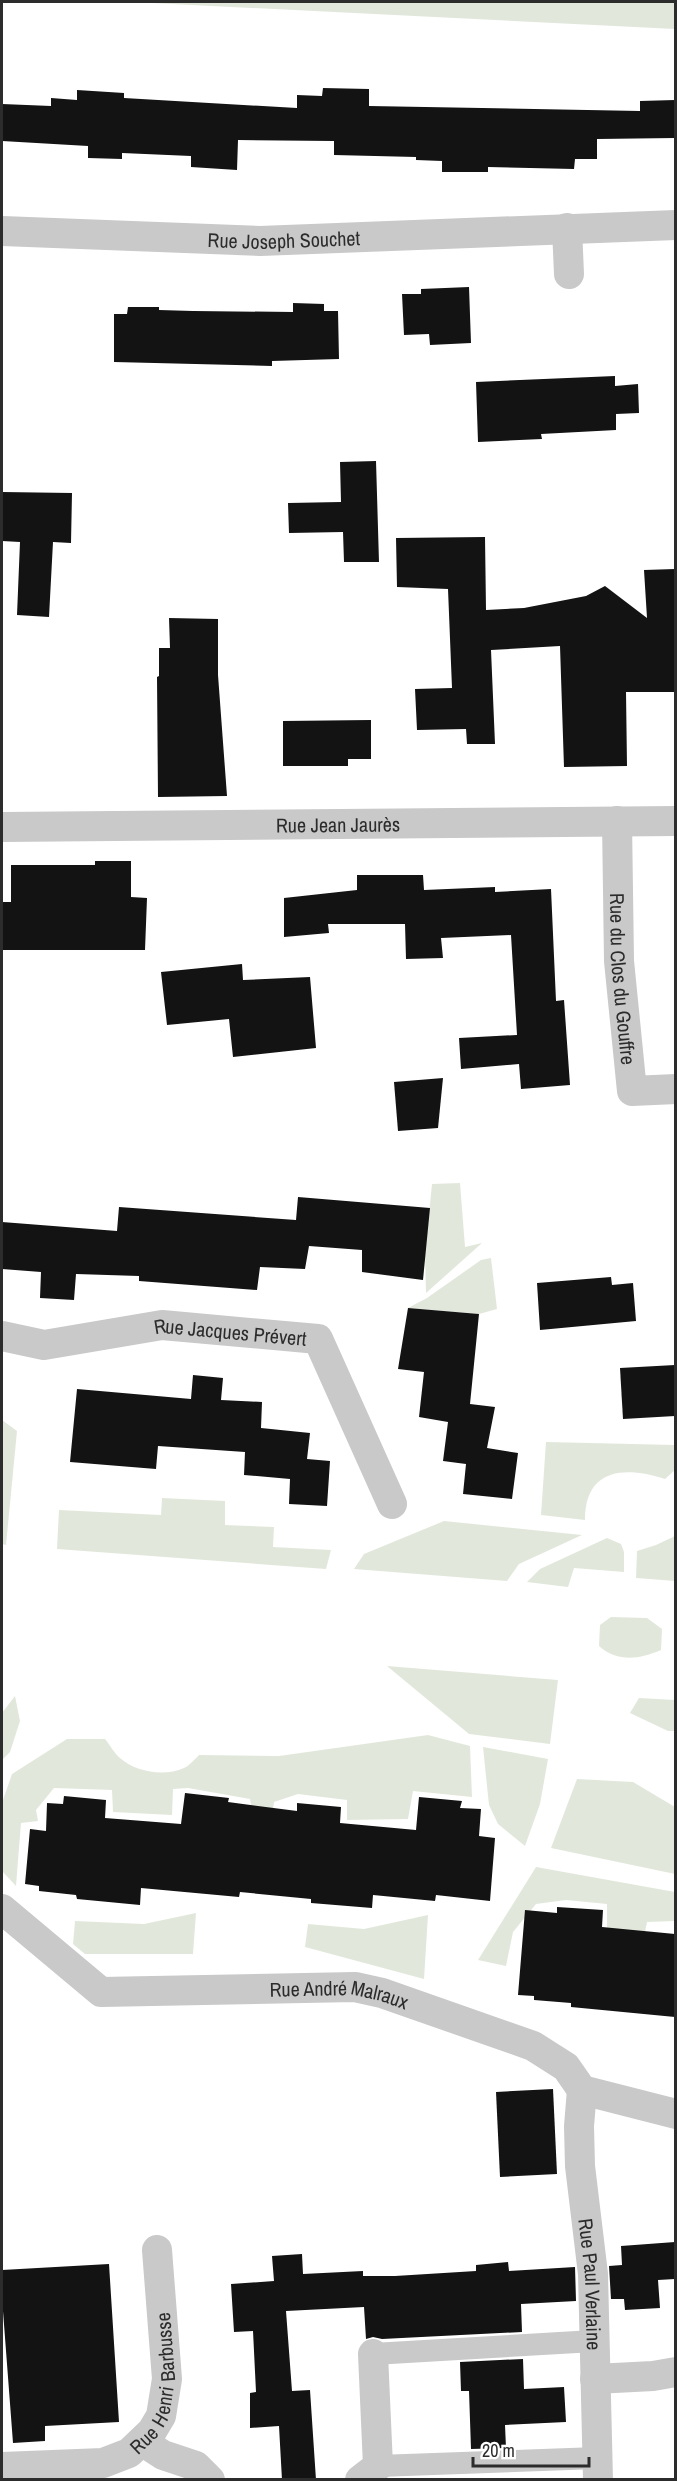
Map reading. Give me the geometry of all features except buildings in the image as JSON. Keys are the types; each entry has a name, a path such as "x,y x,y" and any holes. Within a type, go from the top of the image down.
{"street":[{"name":"Rue Joseph Souchet","path":"2,231 260,241 675,225"},
{"path":"567,228 569,274"},
{"name":"Rue du Clos du Gouffre","path":"617,821 619,961 632,1091 675,1089"},
{"name":"Rue Jean Jaurès","path":"2,827 675,821"},
{"name":"Rue Jacques Prévert","path":"2,1336 44,1345 162,1326 318,1340 392,1503"},
{"name":"Rue André Malraux","path":"2,1909 101,1992 355,1987 382,1993 533,2046 566,2067 582,2090"},
{"path":"582,2090 675,2114"},
{"name":"Rue Paul Verlaine","path":"582,2090 579,2126 580,2166 593,2274 598,2469"},
{"name":"Rue Henri Barbusse","path":"2,2467 103,2463 129,2453 143,2442 161,2416 167,2379 157,2250"},
{"path":"594,2340 373,2354 369,2473 598,2469"},
{"path":"595,2379 653,2376 675,2372"},
{"path":"143,2442 163,2455 196,2466 210,2480"}],"shaded area":[{"path":"132,2 675,2 675,29"},
{"path":"460,1183 465,1247 482,1243 426,1293 425,1254 432,1184"},
{"path":"491,1258 497,1309 479,1314 408,1308 427,1298 481,1260"},
{"path":"2,1420 17,1431 6,1545 2,1544"},
{"path":"546,1442 675,1445 675,1470 665,1479 636,1473 610,1475 592,1490 587,1503 585,1520 541,1515"},
{"path":"162,1498 225,1501 225,1525 274,1527 273,1547 331,1550 326,1569 57,1549 59,1510 161,1515"},
{"path":"444,1521 582,1535 519,1564 507,1581 354,1569 364,1554"},
{"path":"675,1536 675,1581 636,1578 637,1551"},
{"path":"607,1538 621,1544 624,1552 624,1572 574,1568 568,1587 527,1582 540,1569"},
{"path":"611,1617 647,1618 662,1629 661,1650 645,1656 629,1658 606,1651 599,1646 600,1625"},
{"path":"387,1666 558,1680 550,1744 469,1734"},
{"path":"15,1696 20,1721 10,1752 2,1760 2,1713"},
{"path":"639,1698 675,1700 675,1731 668,1731 630,1713"},
{"path":"428,1735 470,1746 472,1797 413,1791 408,1819 347,1820 347,1800 298,1794 274,1802 271,1823 254,1822 250,1799 188,1788 173,1789 172,1815 113,1812 112,1790 54,1788 36,1810 38,1821 21,1823 16,1886 2,1871 3,1800 12,1774 67,1739 105,1739 118,1756 134,1767 150,1772 168,1772 184,1768 199,1755 279,1756"},
{"path":"483,1747 548,1759 540,1804 525,1846 498,1824 489,1805"},
{"path":"577,1779 633,1782 675,1807 675,1874 551,1848"},
{"path":"536,1867 675,1892 675,1921 647,1922 643,1942 607,1938 607,1904 566,1900 536,1904 513,1932 506,1966 478,1960"},
{"path":"196,1913 193,1954 85,1954 73,1944 75,1921 144,1924"},
{"path":"428,1915 424,1979 305,1947 308,1924 364,1929"}]}
